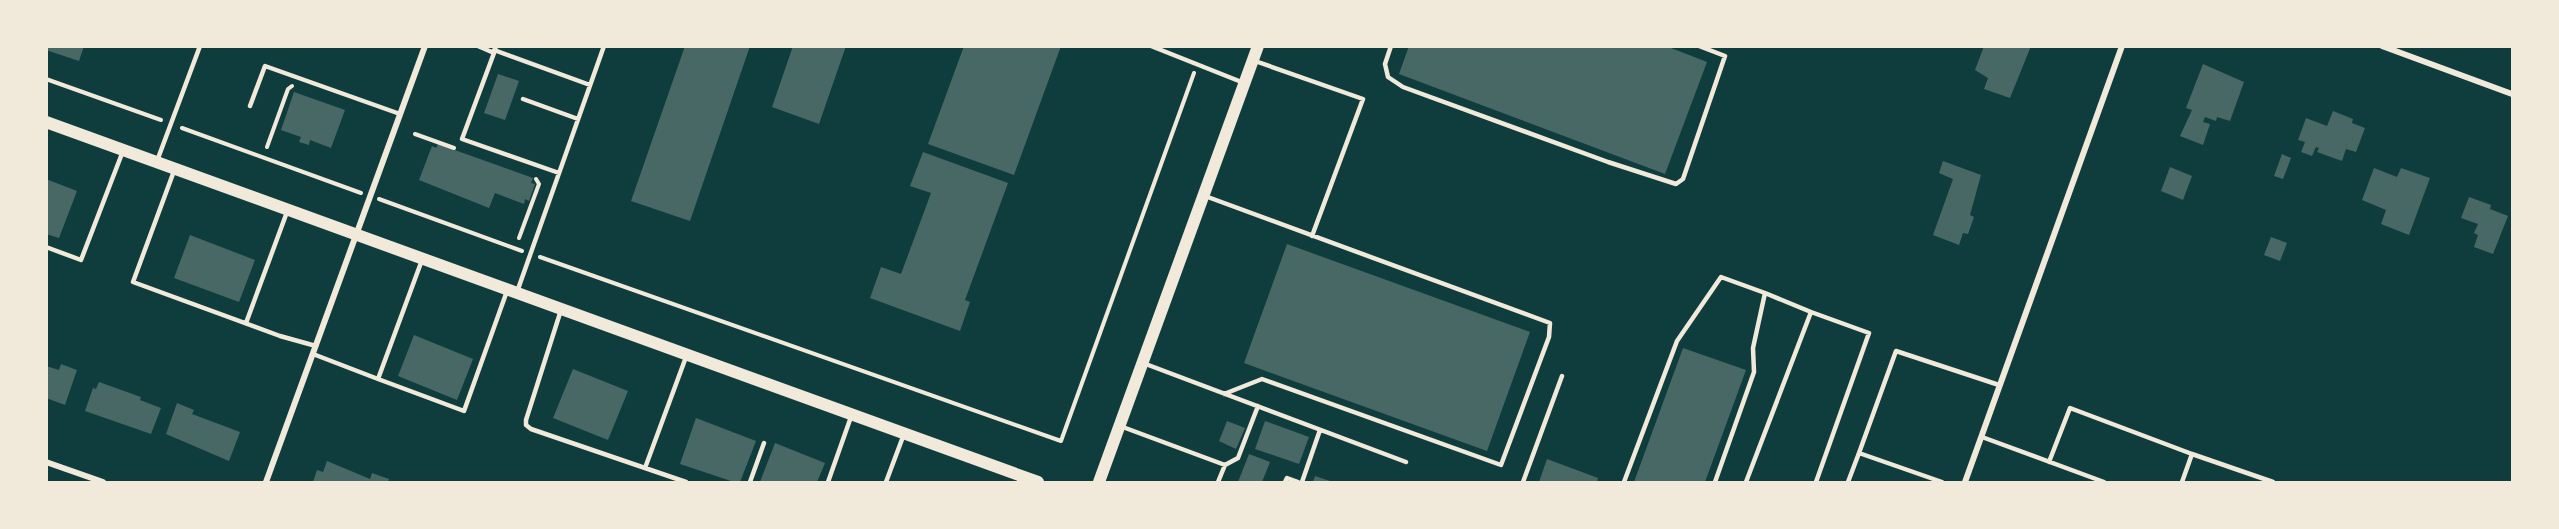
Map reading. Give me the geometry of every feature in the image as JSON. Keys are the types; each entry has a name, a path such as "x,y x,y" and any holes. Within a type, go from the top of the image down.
{"main road":[{"path":"1099,483 1258,46"},
{"path":"46,122 687,353 1038,483"}],"street":[{"path":"266,483 425,46"},
{"path":"1965,483 2122,46"},
{"path":"2382,46 2512,94"},
{"path":"46,462 103,483"}],"lane":[{"path":"157,162 200,46"},
{"path":"478,46 590,86"},
{"path":"313,354 464,411 530,254 604,46"},
{"path":"1151,46 1245,83"},
{"path":"1391,46 1385,64 1388,77 1402,87 1608,162 1676,184 1683,180 1725,56 1699,46"},
{"path":"494,50 462,139 559,173"},
{"path":"1253,60 1363,99 1312,236"},
{"path":"250,106 266,66 400,114"},
{"path":"523,99 578,119"},
{"path":"46,247 81,260 124,150"},
{"path":"175,168 133,282 280,336 316,346"},
{"path":"1203,195 1550,323 1549,337 1501,465 1262,379 1224,393"},
{"path":"246,323 288,209"},
{"path":"378,379 422,258"},
{"path":"1624,483 1677,341 1721,277 1869,333 1816,483"},
{"path":"1715,483 1754,372 1753,348 1765,293"},
{"path":"562,308 547,350 526,425 531,429 686,483"},
{"path":"1746,483 1811,312"},
{"path":"1848,483 1896,351 1999,385"},
{"path":"645,468 687,353"},
{"path":"1143,363 1406,462"},
{"path":"1523,483 1562,376"},
{"path":"1218,483 1225,465 1238,458 1258,406"},
{"path":"2049,462 2070,408 2274,483"},
{"path":"828,483 852,414"},
{"path":"1120,426 1225,465"},
{"path":"1285,483 1287,478 1300,483 1320,430"},
{"path":"886,483 904,433"},
{"path":"1982,437 2104,483"},
{"path":"750,483 764,443"},
{"path":"1858,453 1942,483"},
{"path":"2182,483 2192,454"}],"path":[{"path":"46,79 352,190"},
{"path":"388,202 1061,441 1190,84"},
{"path":"267,147 288,89 294,86"},
{"path":"415,134 458,150"},
{"path":"519,238 539,184 534,177"}],"building":[{"path":"46,46 84,46 79,61 46,50"},
{"path":"685,46 750,46 690,221 631,201"},
{"path":"793,46 846,46 819,124 772,107"},
{"path":"964,46 1061,46 1014,175 928,144"},
{"path":"1409,46 1666,46 1707,62 1665,174 1399,74"},
{"path":"1984,46 2031,46 2010,98 1984,89 1988,78 1975,70"},
{"path":"2203,64 2244,82 2230,121 2217,117 2216,121 2205,117 2203,122 2210,124 2203,145 2180,136 2192,110 2186,108"},
{"path":"498,74 519,81 505,120 484,113"},
{"path":"294,92 345,110 331,148 310,140 309,145 299,142 301,137 281,130"},
{"path":"2333,111 2353,119 2352,123 2365,128 2356,152 2346,149 2342,161 2317,152 2319,148 2316,147 2312,156 2301,152 2305,142 2298,140 2306,118 2327,126"},
{"path":"438,144 533,178 531,183 535,184 529,201 525,199 524,204 495,193 489,208 419,180 432,146 436,148"},
{"path":"923,152 1008,183 965,300 970,302 960,331 870,298 881,267 901,274 931,193 910,186"},
{"path":"2282,154 2291,158 2283,179 2274,176"},
{"path":"1943,161 1981,175 1970,215 1974,217 1968,234 1963,233 1959,245 1933,235 1953,179 1939,173"},
{"path":"2170,167 2192,176 2183,200 2161,191"},
{"path":"2374,168 2397,177 2401,168 2430,178 2409,235 2381,224 2386,210 2362,200"},
{"path":"46,179 77,191 59,238 46,234"},
{"path":"2469,197 2491,205 2490,209 2508,216 2493,254 2474,247 2478,235 2474,233 2478,224 2461,218"},
{"path":"190,235 255,260 239,302 174,278"},
{"path":"2271,237 2287,243 2280,261 2264,255"},
{"path":"1287,244 1530,332 1487,451 1244,363"},
{"path":"414,335 473,359 457,400 398,376"},
{"path":"1683,348 1746,370 1705,482 1634,482"},
{"path":"61,364 77,370 65,405 46,398 46,366 59,370"},
{"path":"573,369 628,391 608,440 553,418"},
{"path":"99,382 141,397 140,400 161,408 151,434 85,411 93,388 96,389"},
{"path":"177,403 194,410 192,414 240,432 229,461 166,434"},
{"path":"696,418 756,441 740,482 680,464"},
{"path":"1227,421 1245,428 1236,449 1219,441"},
{"path":"1265,421 1309,437 1299,464 1255,449"},
{"path":"775,443 825,463 817,482 760,482"},
{"path":"1249,454 1270,462 1262,482 1238,482"},
{"path":"1547,459 1598,478 1597,482 1539,482"},
{"path":"327,461 370,479 372,473 389,479 388,482 313,482 317,470 323,472"},
{"path":"1315,476 1333,482 1313,482"}]}
